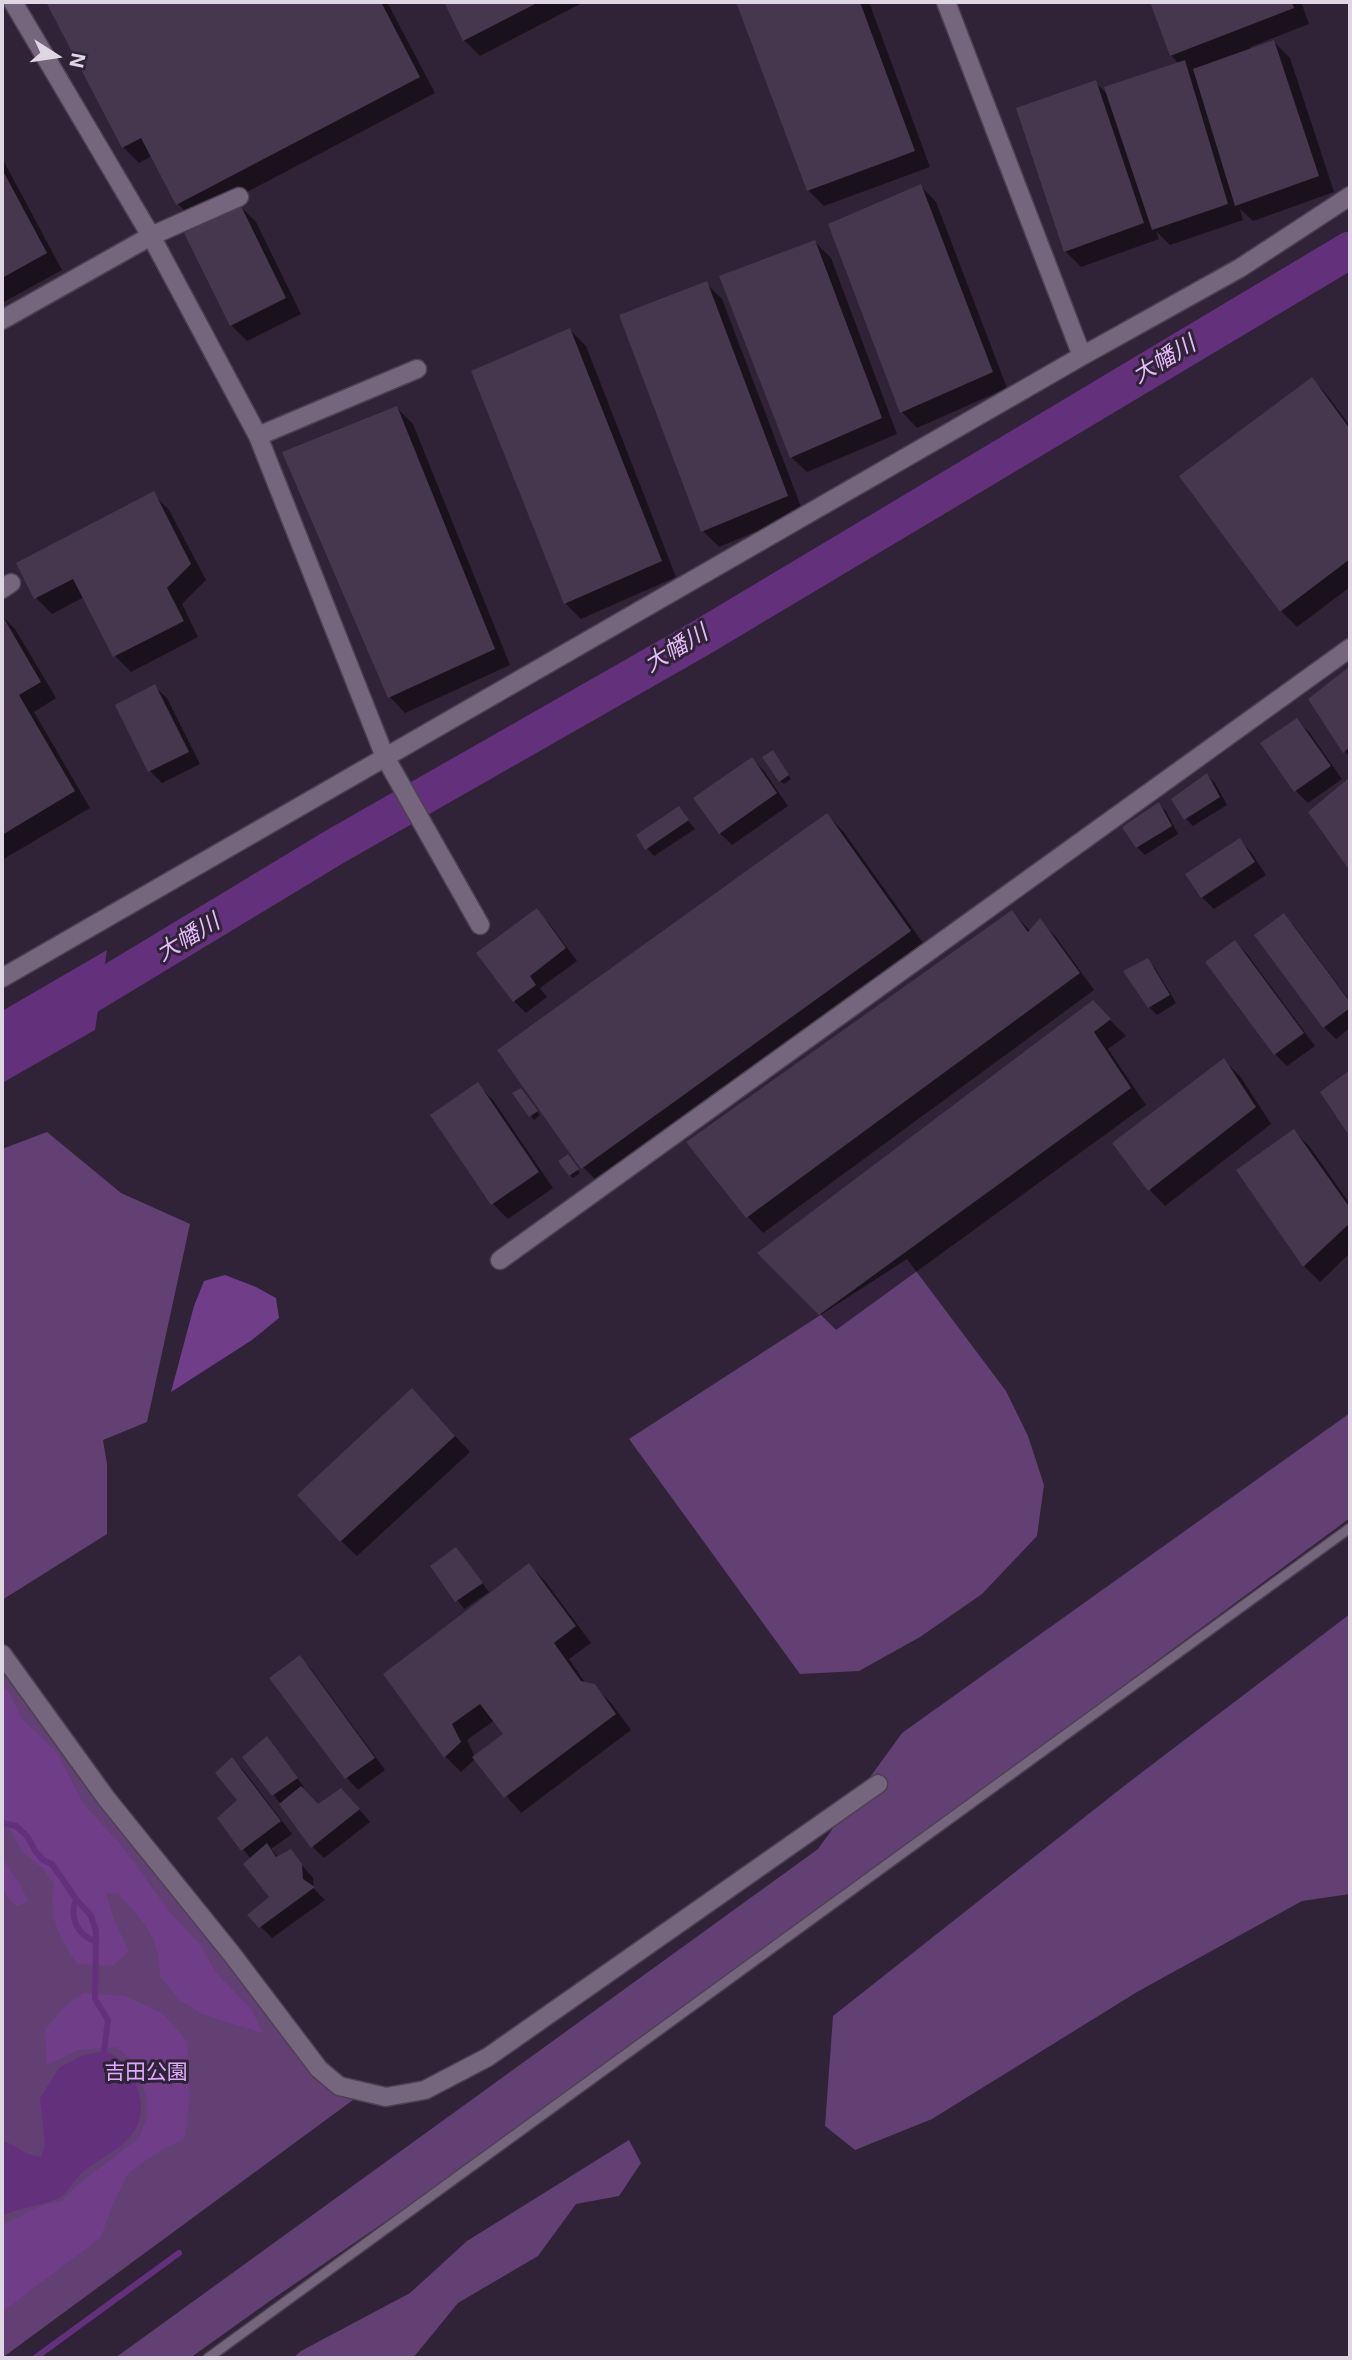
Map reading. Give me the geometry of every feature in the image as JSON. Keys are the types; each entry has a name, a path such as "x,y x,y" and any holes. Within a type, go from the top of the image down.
{"street":[{"path":"13,2 151,236 258,436 384,757 480,925"},
{"path":"946,2 1083,356"},
{"path":"2,978 1240,268 1350,195"},
{"path":"2,320 151,236 239,197"},
{"path":"258,436 417,369"},
{"path":"500,1260 1350,648"},
{"path":"2,1654 106,1798 231,1953 319,2069 339,2086 386,2097 425,2090 488,2057 878,1784"}],"lane":[{"path":"208,2358 1350,1528"}],"green space":[{"path":"47,1132 121,1193 190,1224 147,1422 103,1440 107,1464 107,1534 2,1600 2,1149"},
{"path":"907,1259 1006,1391 1028,1436 1044,1485 1037,1536 982,1594 920,1637 859,1671 800,1674 629,1439"},
{"path":"225,1275 276,1298 279,1318 252,1340 171,1392 194,1306 204,1281"},
{"path":"1350,1413 1350,1518 573,2093 190,2358 115,2358 818,1849 902,1733"},
{"path":"1350,1614 1350,1894 1302,1901 1137,1992 932,2119 855,2150 825,2126 833,2016 1124,1786"},
{"name":"吉田公園","path":"2,1672 353,2100 2,2358"},
{"path":"2,1687 9,1692 22,1719 57,1753 84,1805 120,1844 169,1911 201,1946 215,1972 252,2010 262,2033 202,2014 180,2000 160,1977 157,1951 149,1931 119,1894 106,1893 115,1922 129,1951 112,1966 78,1964 65,1945 54,1917 54,1884 43,1869 21,1850 2,1814"},
{"path":"2,1858 28,1901 18,1906 5,1892"},
{"path":"84,1993 125,1996 162,2013 187,2041 190,2097 184,2139 164,2148 128,2173 113,2203 101,2237 2,2312 2,2225 43,2205 62,2201 77,2185 139,2138 147,2117 146,2094 131,2060 117,2047 78,2050 47,2065 45,2030 65,2006"},
{"path":"629,2140 641,2163 619,2196 576,2204 538,2256 458,2303 413,2358 293,2358 301,2351 410,2293 467,2241"}],"shaded area":[{"path":"107,950 95,1030 2,1083 2,1011"},
{"path":"104,2051 126,2065 136,2082 141,2106 140,2119 135,2130 119,2147 81,2174 63,2195 2,2217 2,2141 35,2156 41,2156 45,2145 40,2098 59,2068 81,2056"}],"building":[{"path":"46,2 381,2 420,77 176,205 141,138 122,148"},
{"path":"444,2 539,2 463,41"},
{"path":"736,2 860,2 915,151 807,191"},
{"path":"1150,2 1292,2 1294,8 1170,56"},
{"path":"1274,40 1319,176 1235,206 1193,69"},
{"path":"1185,60 1228,204 1152,230 1104,87"},
{"path":"1096,80 1144,223 1064,252 1016,108"},
{"path":"2,169 47,253 2,278"},
{"path":"921,184 993,372 900,413 828,224"},
{"path":"240,204 286,298 230,326 184,233"},
{"path":"815,240 882,418 790,458 719,276"},
{"path":"707,281 788,496 701,532 619,315"},
{"path":"570,328 662,561 564,604 471,371"},
{"path":"1312,377 1350,429 1350,559 1280,612 1179,476"},
{"path":"397,406 495,649 388,698 282,452"},
{"path":"154,491 191,564 167,588 184,621 113,657 73,579 34,599 16,563"},
{"path":"2,615 41,682 19,695 75,791 2,835"},
{"path":"1350,666 1350,747 1343,753 1308,699"},
{"path":"155,684 189,752 148,772 115,705"},
{"path":"1297,718 1331,766 1294,792 1260,743"},
{"path":"773,750 789,775 779,782 762,757"},
{"path":"752,757 777,793 719,834 693,798"},
{"path":"1207,773 1220,797 1184,820 1171,799"},
{"path":"1350,777 1350,871 1308,812"},
{"path":"1159,802 1172,826 1136,848 1122,827"},
{"path":"679,806 689,820 645,850 636,835"},
{"path":"827,813 911,931 581,1169 497,1050"},
{"path":"1240,838 1255,862 1201,898 1185,874"},
{"path":"537,908 566,948 530,976 536,985 513,1002 476,953"},
{"path":"1012,910 1028,932 1040,918 1080,973 746,1218 686,1142"},
{"path":"1284,913 1350,1002 1350,1008 1323,1028 1254,935"},
{"path":"1235,940 1304,1033 1274,1055 1205,962"},
{"path":"1148,958 1170,995 1148,1008 1123,971"},
{"path":"1093,1000 1111,1019 1094,1032 1131,1088 819,1315 757,1253"},
{"path":"1224,1058 1256,1107 1148,1191 1112,1143"},
{"path":"1350,1070 1350,1137 1320,1092"},
{"path":"478,1082 539,1172 491,1205 430,1115"},
{"path":"521,1088 538,1111 529,1117 512,1093"},
{"path":"1294,1129 1350,1208 1350,1223 1303,1267 1236,1170"},
{"path":"568,1154 579,1169 569,1176 558,1161"},
{"path":"412,1388 455,1436 340,1542 297,1495"},
{"path":"456,1547 483,1583 455,1602 430,1566"},
{"path":"529,1563 576,1626 554,1643 581,1681 595,1684 616,1714 504,1798 472,1757 503,1734 480,1704 452,1724 461,1742 444,1758 383,1674"},
{"path":"300,1655 375,1758 345,1779 269,1678"},
{"path":"267,1736 298,1778 272,1796 242,1757"},
{"path":"232,1757 281,1821 241,1851 217,1818 237,1800 215,1773"},
{"path":"301,1786 318,1804 341,1788 360,1809 311,1848 279,1804"},
{"path":"267,1843 276,1857 291,1849 302,1864 303,1879 315,1887 259,1928 247,1915 269,1897 243,1864"}],"waterway":[{"name":"大幡川","path":"2,1048 336,846 699,639 1350,250"},
{"path":"2,1823 16,1826 27,1836 36,1852 43,1860 52,1864 91,1916 96,1931 95,1999 108,2020 104,2051"},
{"path":"76,1899 73,1912 76,1924 83,1934 95,1941"},
{"path":"35,2358 179,2253"}]}
